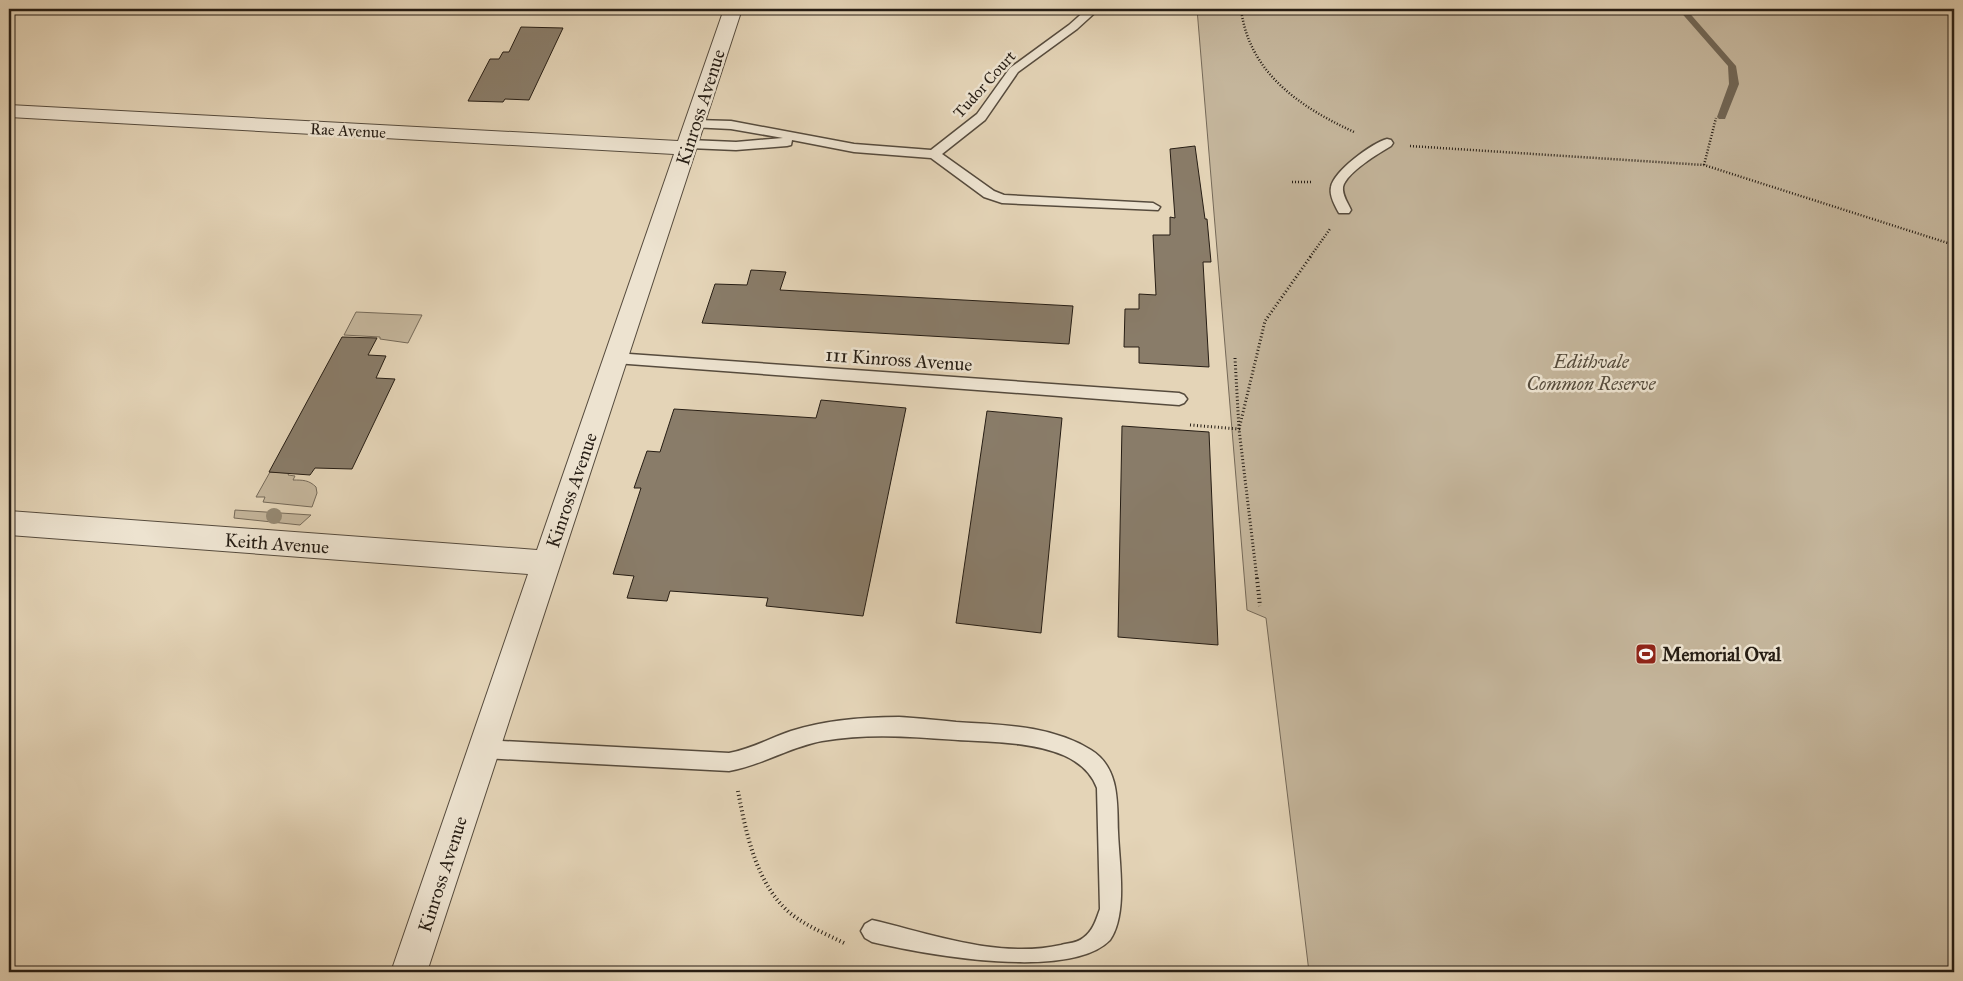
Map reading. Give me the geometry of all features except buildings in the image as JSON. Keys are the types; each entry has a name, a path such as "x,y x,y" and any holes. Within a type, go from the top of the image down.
{"street":[{"name":"Kinross Avenue","path":"410,972 733,9"},
{"name":"Rae Avenue","path":"9,111 690,139"},
{"name":"Keith Avenue","path":"9,523 546,562"}],"lane":[{"name":"Tudor Court","path":"934,154 982,117 1014,70 1073,27 1093,9"},
{"path":"690,139 731,125 864,149 934,154 989,194 998,198 1153,208"},
{"path":"690,139 728,146 775,142 829,143"},
{"path":"1344,210 1337,189 1339,182 1364,157 1387,143"},
{"name":"111 Kinross Avenue","path":"615,358 1179,399"},
{"path":"484,749 732,762 750,758 800,737 847,730 898,726 992,733 1044,740 1073,750 1092,762 1100,770 1107,788 1110,909 1103,932 1090,946 1076,952 1046,959 1012,960 966,953 872,932"}],"path":[{"path":"1241,9 1242,17 1264,69 1281,86 1337,125 1362,136 1387,143 1419,148 1704,165 1954,245"},
{"path":"1704,165 1716,118"},
{"path":"1239,429 1265,321 1344,210"},
{"path":"1235,358 1239,429 1260,606"},
{"path":"732,762 754,853 770,888 778,900 795,916 859,951 872,932"}],"green space":[{"name":"Edithvale Common Reserve","path":"1197,9 1954,9 1954,972 1309,972 1266,618 1247,610"},
{"path":"356,312 422,315 408,343 380,339 380,337 344,335"},
{"path":"270,472 289,473 288,475 295,476 293,480 306,481 316,487 317,493 312,507 263,502 265,497 256,497"},
{"path":"235,510 311,515 300,525 234,518"}],"waterway":[{"path":"1682,9 1732,66 1734,84 1722,117"}],"place":[{"name":"Memorial Oval","path":"1646,654"}]}
